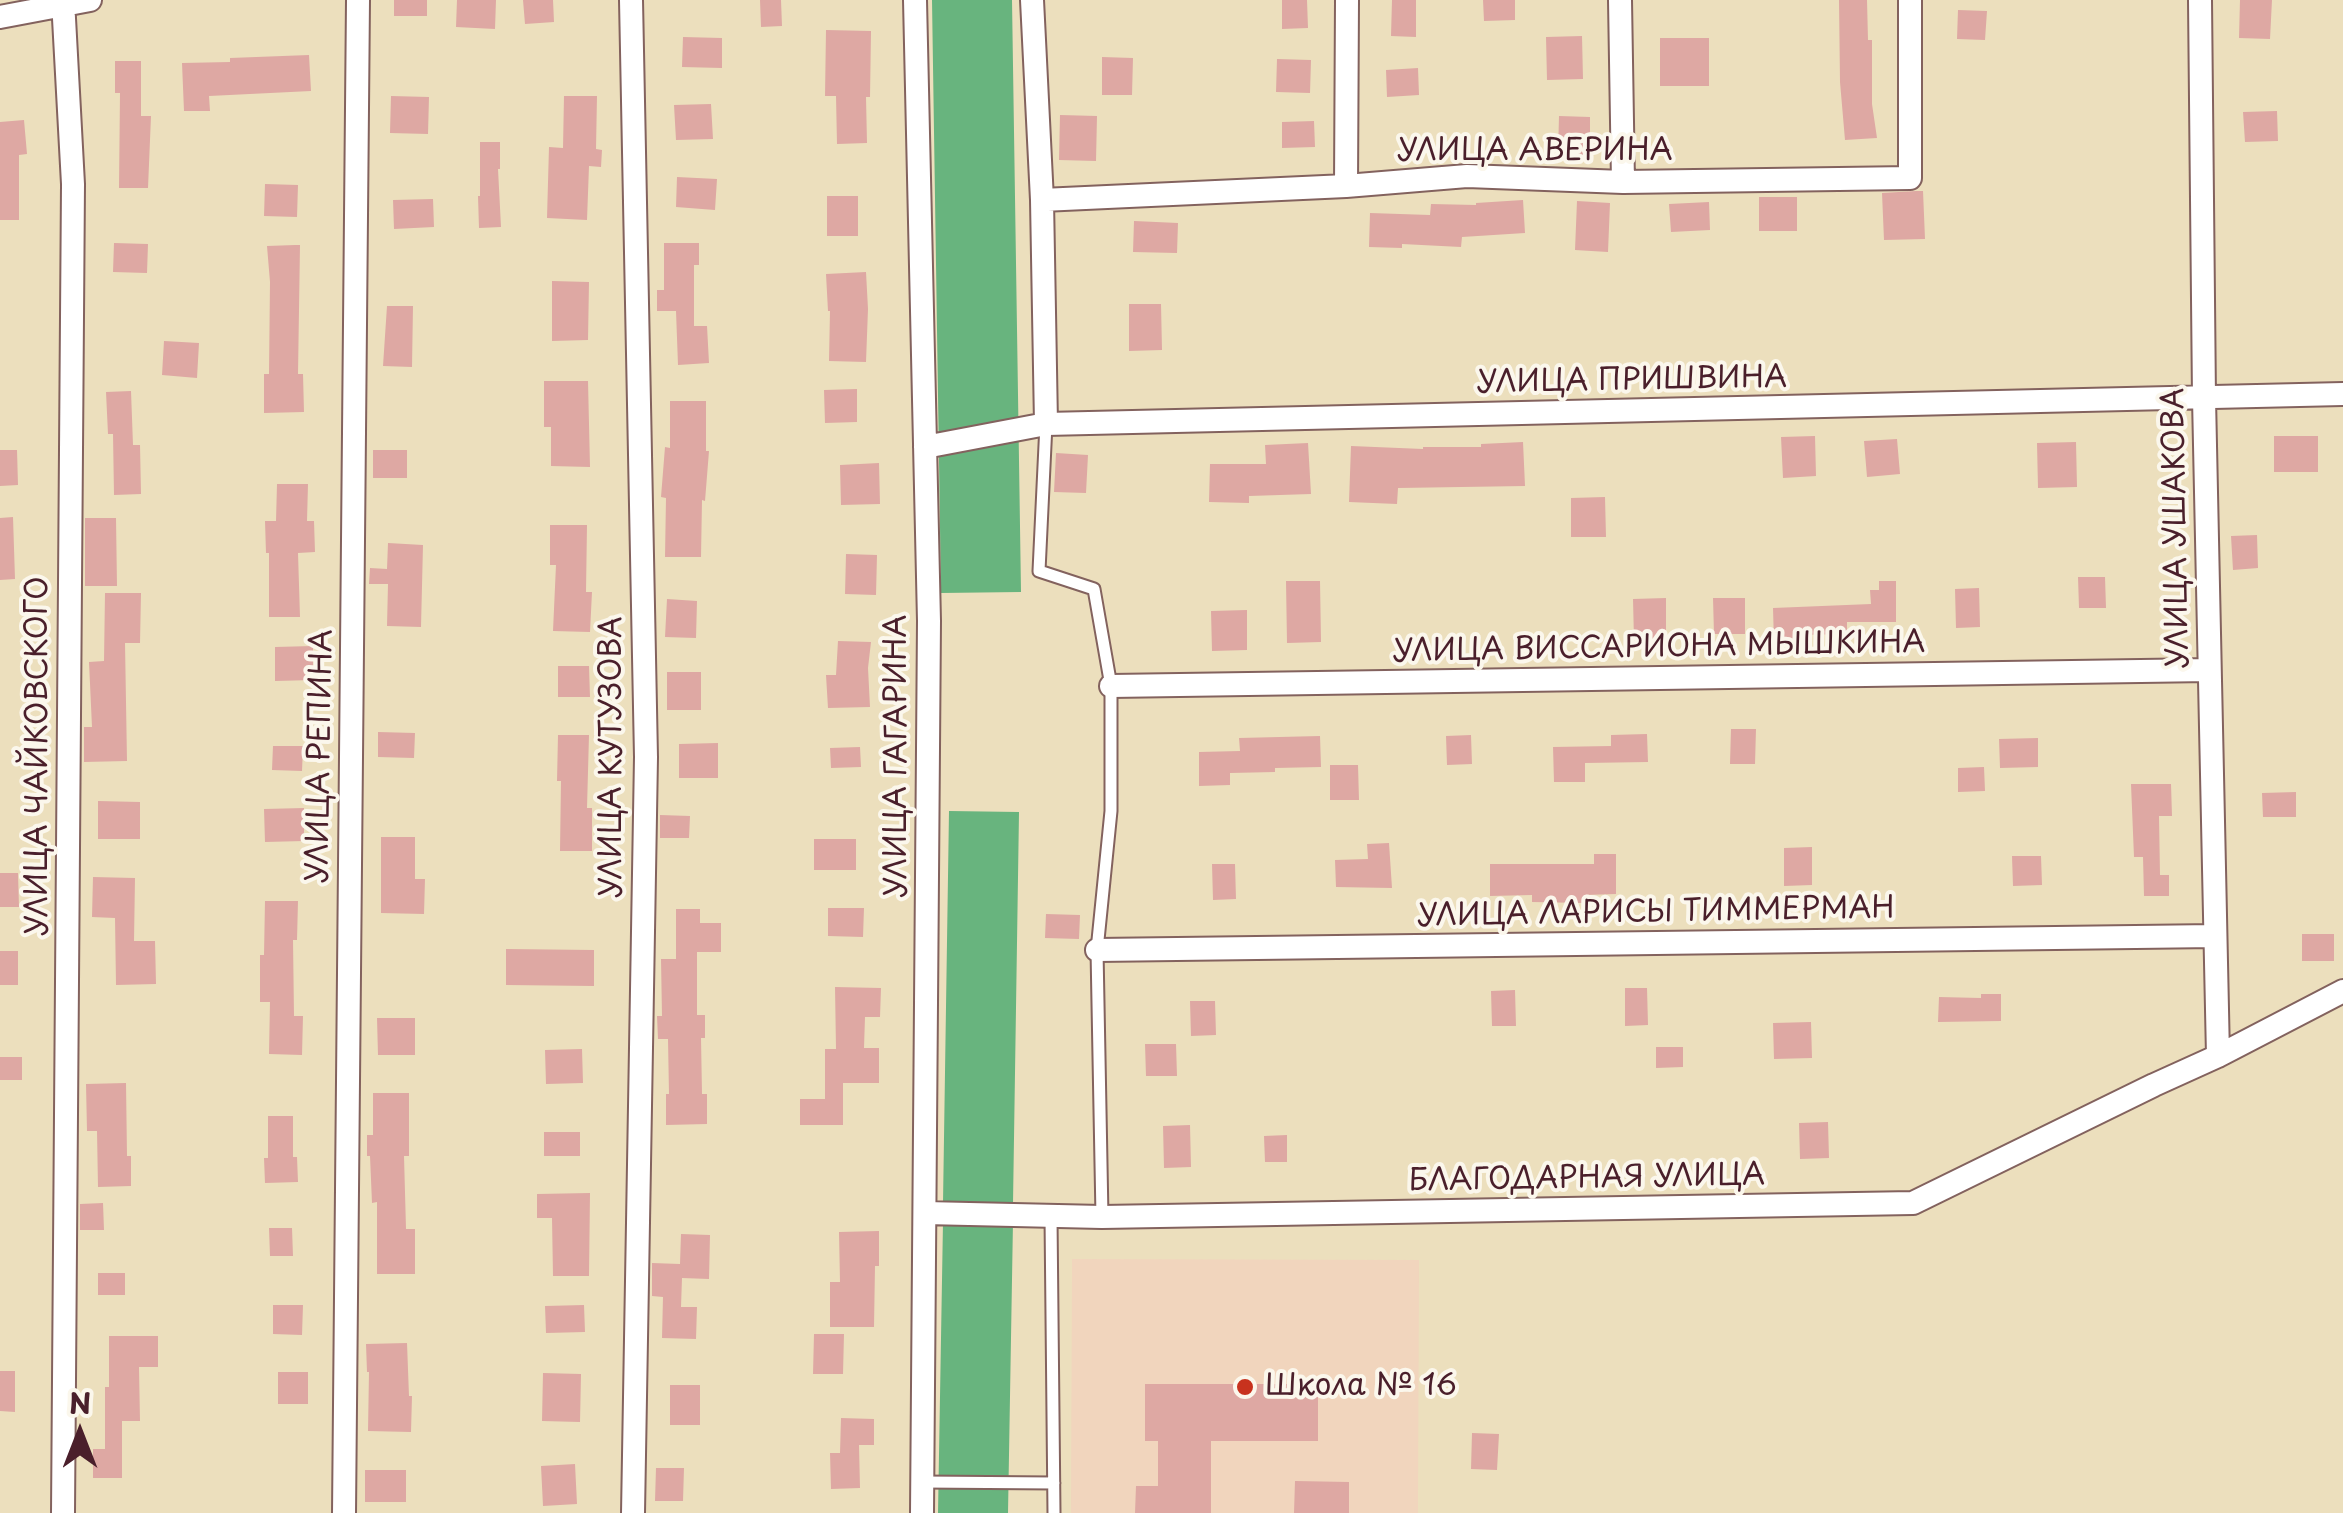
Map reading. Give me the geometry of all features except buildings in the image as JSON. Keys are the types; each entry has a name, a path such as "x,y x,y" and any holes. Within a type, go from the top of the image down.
{"street":[{"path":"0,17 63,2 90,0"},
{"name":"УЛИЦА РЕПИНА","path":"344,1513 358,0"},
{"name":"УЛИЦА КУТУЗОВА","path":"631,0 646,757 633,1513"},
{"name":"УЛИЦА ГАГАРИНА","path":"915,0 929,622 922,1513"},
{"path":"1032,0 1042,200 1046,424"},
{"path":"1346,186 1347,0"},
{"path":"1620,0 1623,182"},
{"name":"УЛИЦА АВЕРИНА","path":"1042,200 1346,186 1467,176 1623,182 1910,178 1910,0"},
{"name":"УЛИЦА УШАКОВА","path":"2200,0 2218,1056"},
{"name":"УЛИЦА ЧАЙКОВСКОГО","path":"63,2 73,184 63,1513"},
{"name":"УЛИЦА ПРИШВИНА","path":"925,448 1046,424 2343,394"},
{"name":"УЛИЦА ВИССАРИОНА МЫШКИНА","path":"1111,686 2209,670"},
{"name":"УЛИЦА ЛАРИСЫ ТИММЕРМАН","path":"1097,950 2215,936"},
{"name":"БЛАГОДАРНАЯ УЛИЦА","path":"924,1213 1102,1217 1913,1203 2218,1056 2343,991"}],"lane":[{"path":"1046,424 1039,571 1094,589 1111,686 1111,811 1097,950 1102,1217"},
{"path":"1051,1217 1054,1513"},
{"path":"922,1482 1054,1483"}],"shaded area":[{"name":"Школа № 16","path":"1072,1259 1419,1260 1418,1513 1071,1513"}],"green space":[{"path":"932,0 1012,0 1021,592 941,593"},
{"path":"949,811 1019,812 1013,1203 943,1203"},
{"path":"1013,1221 1008,1513 938,1513 943,1222"}],"place":[{"name":"Школа № 16","path":"1245,1387"}]}
